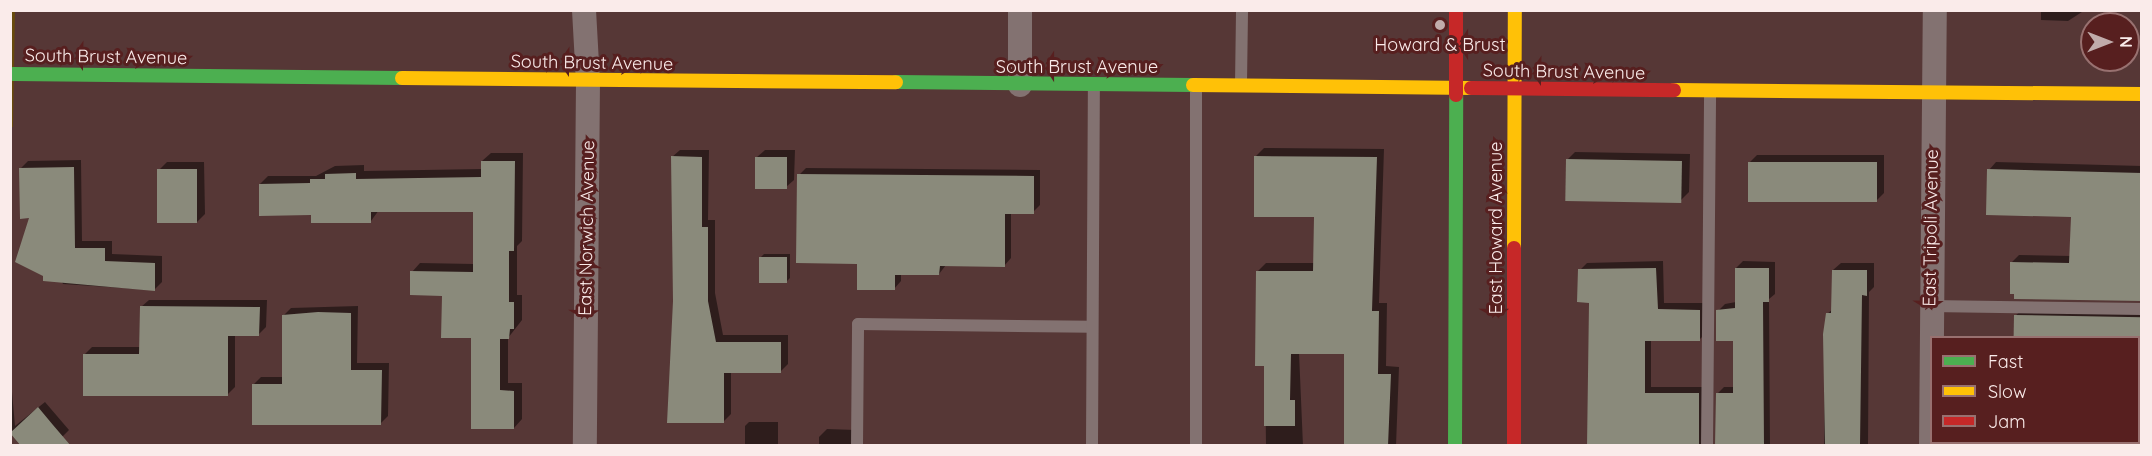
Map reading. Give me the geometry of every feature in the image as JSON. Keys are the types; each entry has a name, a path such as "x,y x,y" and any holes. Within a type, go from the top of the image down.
{"street":[{"name":"East Norwich Avenue","path":"584,10 588,81 585,446"},
{"path":"1020,10 1020,85"},
{"path":"1455,446 1456,10"},
{"name":"East Howard Avenue","path":"1514,446 1515,10"},
{"name":"East Tripoli Avenue","path":"1930,336 1935,10"},
{"name":"South Brust Avenue","path":"13,74 1456,88 1710,93 1933,90 2142,94"}],"lane":[{"path":"1242,10 1242,87"},
{"path":"1092,446 1094,85"},
{"path":"1196,86 1196,446"},
{"path":"1707,446 1710,93"},
{"path":"1930,306 2142,309"},
{"path":"857,446 858,324 1092,327"}],"shaded area":[{"path":"15,10 13,127 11,127 10,11"}],"building":[{"path":"671,156 702,157 702,227 708,227 708,301 716,342 781,342 781,373 724,373 724,423 667,423 673,301"},
{"path":"1254,156 1377,157 1372,311 1379,311 1378,374 1391,374 1388,446 1344,446 1344,354 1291,354 1290,400 1295,400 1295,426 1264,426 1264,366 1255,366 1256,271 1313,271 1314,217 1254,217"},
{"path":"755,157 787,157 787,189 755,189"},
{"path":"1566,159 1682,161 1681,203 1565,201"},
{"path":"481,161 515,161 514,251 509,251 509,302 514,302 514,329 510,329 509,339 500,339 500,390 514,391 514,429 471,429 471,338 441,338 442,296 410,295 410,271 473,272 473,212 371,212 371,223 311,223 311,215 259,216 259,184 310,183 310,179 325,179 325,174 356,173 356,179 481,177"},
{"path":"1748,162 1877,162 1877,202 1748,202"},
{"path":"74,167 75,248 105,248 105,261 155,263 155,291 43,281 43,276 15,262 29,218 20,219 19,168"},
{"path":"157,169 197,169 197,223 157,223"},
{"path":"1987,169 2142,173 2142,301 2014,299 2014,294 2010,294 2010,262 2069,263 2071,217 1986,215"},
{"path":"797,174 1034,176 1034,214 1005,214 1005,267 940,266 939,275 895,275 895,290 857,290 857,264 796,263"},
{"path":"759,257 787,257 787,283 759,283"},
{"path":"1656,268 1658,309 1700,310 1700,341 1645,341 1645,393 1699,393 1699,446 1587,446 1589,303 1577,302 1578,269"},
{"path":"1735,268 1769,268 1769,302 1763,302 1764,446 1715,446 1716,393 1733,393 1733,341 1716,341 1716,310 1735,308"},
{"path":"1832,270 1867,270 1867,296 1862,295 1860,446 1825,446 1823,334 1826,313 1831,313"},
{"path":"140,306 260,307 259,336 228,336 228,396 83,396 83,354 139,354"},
{"path":"318,312 351,313 351,370 382,370 381,425 252,425 252,384 282,384 282,315"},
{"path":"2014,315 2142,317 2142,340 2140,336 2014,336"},
{"path":"38,407 71,446 21,446 10,433"}],"traffic: fast":[{"path":"13,74 402,78"},
{"path":"896,82 1193,85"},
{"path":"1455,446 1456,95"}],"traffic: slow":[{"path":"1514,248 1515,10"},
{"path":"402,78 896,82"},
{"path":"1193,85 1471,88"},
{"path":"1674,90 2142,94"}],"traffic: jam":[{"path":"1456,10 1456,95"},
{"path":"1471,88 1674,90"},
{"path":"1514,248 1514,446"}],"place":[{"name":"Howard & Brust","path":"1440,25"}]}
